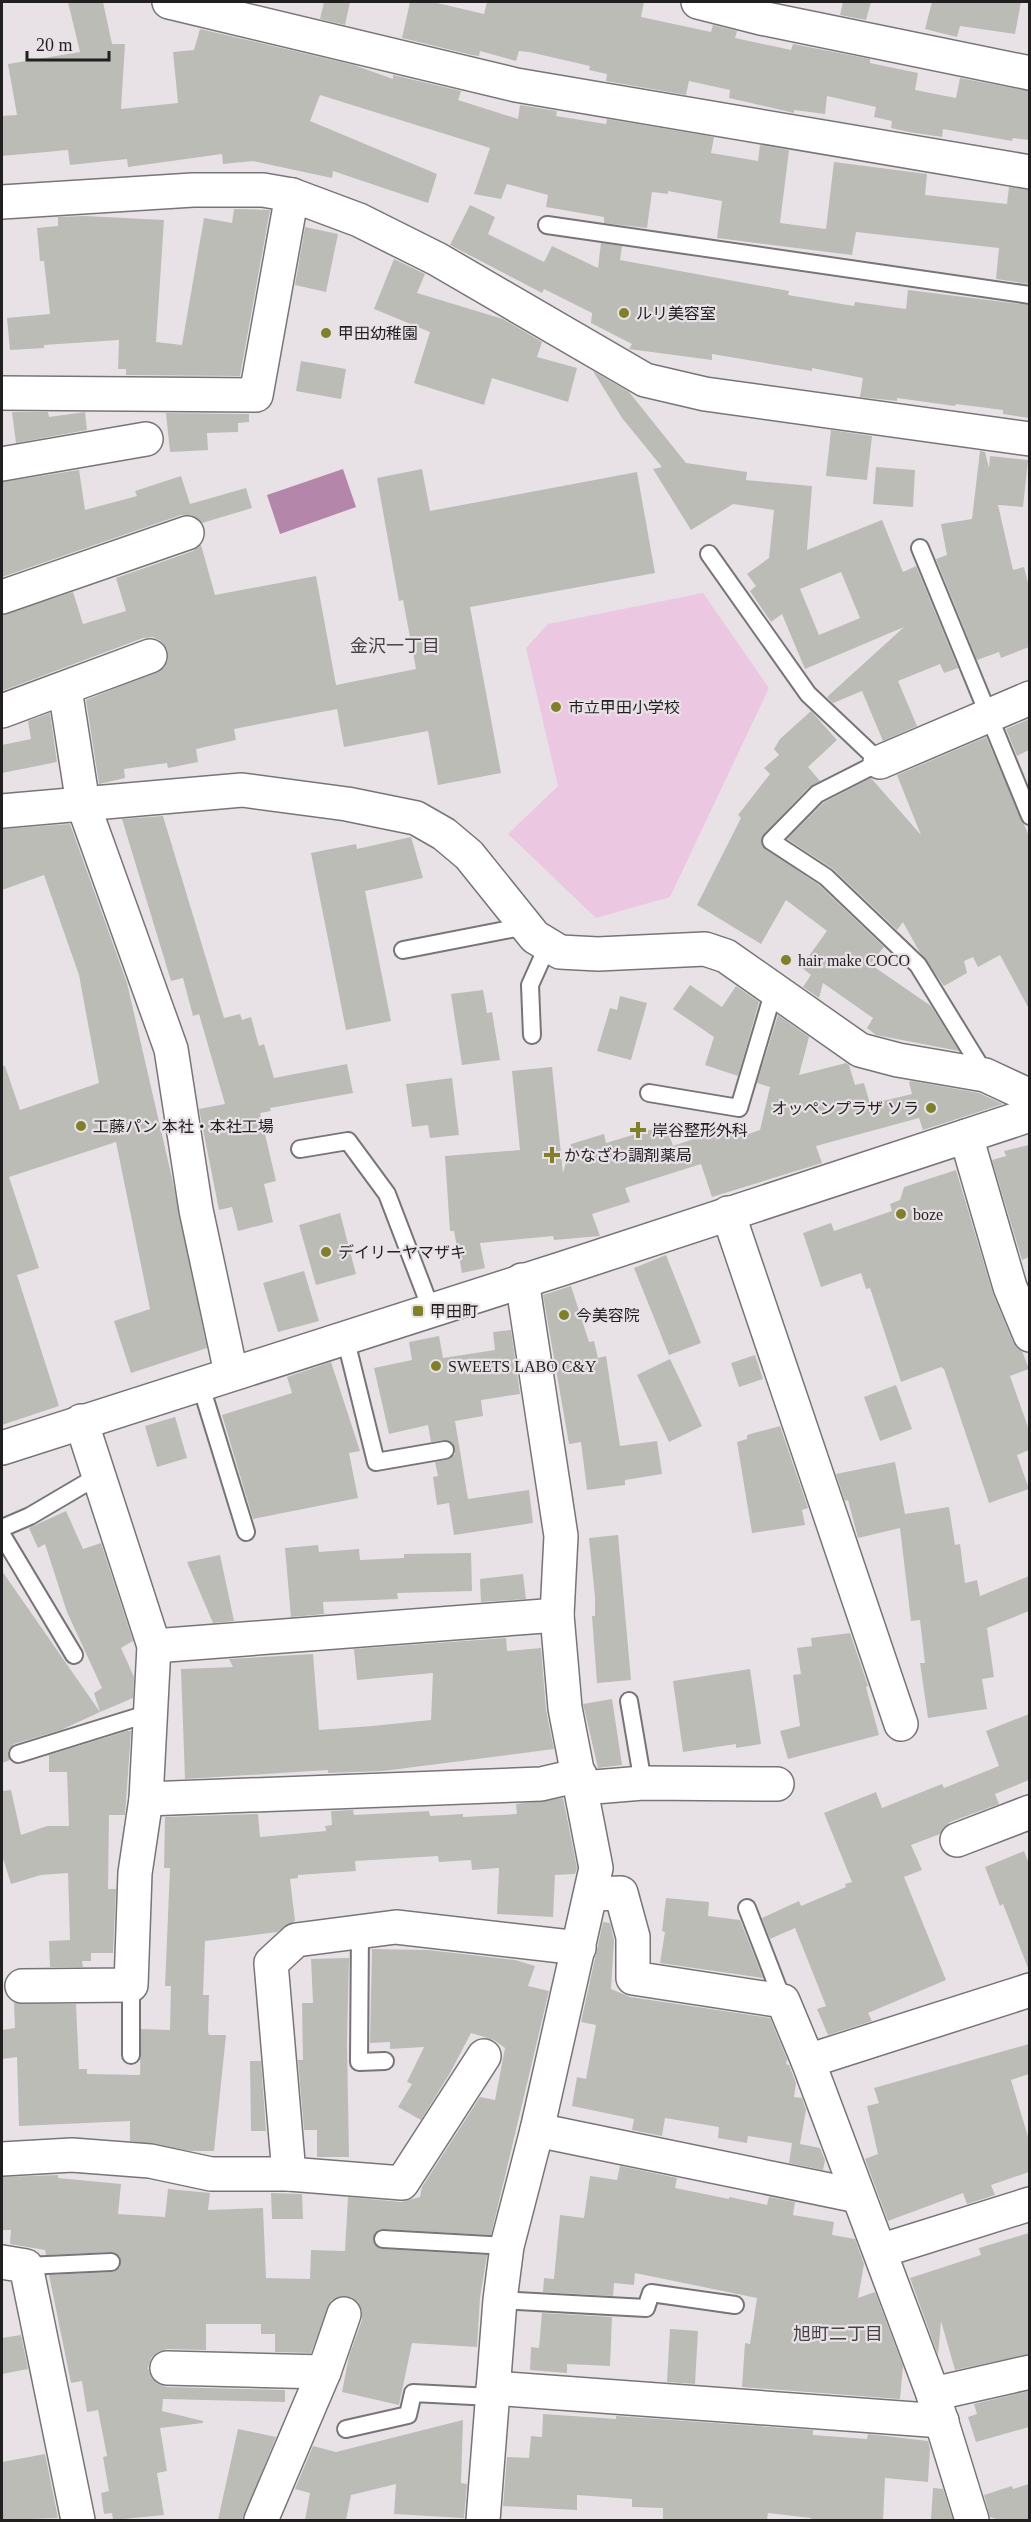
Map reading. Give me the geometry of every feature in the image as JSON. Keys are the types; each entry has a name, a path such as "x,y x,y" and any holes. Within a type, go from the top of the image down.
{"street":[{"path":"169,2 516,85 1029,172"},
{"path":"699,2 761,18 1029,73"},
{"path":"2,202 193,190 263,190 292,195 359,219 437,258 645,380 705,394 1029,439"},
{"path":"2,393 256,395 292,195"},
{"path":"2,464 146,439"},
{"path":"2,597 187,533"},
{"path":"2,711 150,656"},
{"path":"65,689 83,804 171,1048 196,1210 231,1373"},
{"path":"880,762 1029,698"},
{"path":"2,811 242,790 347,804 416,818 444,834 469,855 537,936 560,952 598,954 705,949 726,957 860,1050 898,1060 985,1075 1029,1096"},
{"path":"2,1448 1029,1115"},
{"path":"966,1136 1020,1283 1029,1335"},
{"path":"728,1213 901,1724"},
{"path":"483,2520 500,2300 507,2246 537,2130 596,1868 581,1781 565,1708 557,1615 561,1536 522,1280"},
{"path":"22,1986 131,1986 135,1873 146,1799 154,1646 81,1421"},
{"path":"154,1646 557,1615"},
{"path":"146,1799 581,1781 777,1784"},
{"path":"957,1840 1029,1812"},
{"path":"591,1894 621,1893 633,1937 633,1978 783,2001 880,2251 937,2408 972,2520"},
{"path":"289,2174 271,1964 296,1940 396,1927 579,1948"},
{"path":"808,2061 1029,1990"},
{"path":"2,2159 72,2155 150,2161 211,2174 289,2174 402,2183 484,2056"},
{"path":"537,2130 858,2196"},
{"path":"880,2251 1029,2204"},
{"path":"14,2264 78,2520"},
{"path":"261,2520 324,2372 344,2314"},
{"path":"167,2368 324,2372"},
{"path":"493,2393 937,2408 1029,2372"}],"lane":[{"path":"547,225 1029,295"},
{"path":"920,548 1029,816"},
{"path":"709,554 808,694 880,762 817,794 771,841 826,877 918,965 985,1075"},
{"path":"403,950 537,936 530,985 532,1035"},
{"path":"650,1093 740,1108 774,990"},
{"path":"300,1149 348,1141 387,1194 431,1309"},
{"path":"345,1337 376,1462 445,1450"},
{"path":"200,1383 246,1532"},
{"path":"2,1528 30,1516 98,1476"},
{"path":"2,1535 74,1655"},
{"path":"629,1701 643,1783"},
{"path":"18,1754 150,1713"},
{"path":"747,1908 783,2001"},
{"path":"360,1931 359,2062 385,2061"},
{"path":"131,1986 131,2055"},
{"path":"382,2239 507,2246"},
{"path":"14,2264 111,2262"},
{"path":"500,2300 646,2308 651,2293 735,2305"},
{"path":"346,2429 408,2415 413,2393 493,2393"}],"shaded area":[{"path":"343,469 356,507 280,534 267,495"},
{"path":"703,593 769,688 670,897 596,918 508,834 558,786 526,648 548,624"}],"building":[{"path":"68,2 103,2 112,44 125,44 121,109 178,103 173,52 194,50 200,29 354,65 393,79 393,75 461,91 458,100 518,119 520,105 557,111 556,116 606,124 607,119 714,137 711,153 758,161 760,145 789,150 780,223 826,229 834,162 927,174 925,195 1007,204 1009,187 1029,190 1029,284 996,279 999,248 856,232 852,255 717,238 722,201 668,191 668,194 652,192 647,228 604,223 604,217 546,207 548,195 507,184 501,199 474,194 490,148 320,95 310,121 437,174 428,203 333,171 332,178 253,161 223,164 222,154 128,167 127,159 70,165 68,150 2,156 2,116 17,115 8,64 80,52"},
{"path":"324,2 350,2 345,25 320,19"},
{"path":"410,2 433,2 484,14 487,2 644,2 641,17 711,32 713,25 737,31 735,38 791,50 793,44 870,59 870,63 918,73 915,90 956,98 960,78 1029,91 1029,140 1013,138 1012,141 943,129 942,137 909,132 891,128 892,121 874,117 876,107 827,96 825,114 794,110 794,113 729,98 730,90 689,81 686,95 606,81 607,74 589,70 590,66 529,52 519,51 516,61 480,51 479,56 472,55 402,38"},
{"path":"843,2 871,2 866,20 840,15"},
{"path":"932,2 1021,2 1015,34 960,26 957,37 925,29"},
{"path":"470,205 495,217 488,234 544,262 552,246 598,268 601,243 622,246 620,260 789,291 788,295 854,306 855,302 906,309 908,290 1029,305 1029,418 1003,414 1003,410 956,404 955,406 897,398 897,401 860,397 863,378 812,368 812,371 712,354 712,360 629,349 632,344 591,323 592,313 544,289 542,293 450,245"},
{"path":"234,209 270,210 240,376 126,375 126,369 118,369 119,340 44,345 44,348 10,350 7,318 50,314 44,261 40,261 37,228 58,226 58,217 164,220 156,342 182,345 204,218 232,223"},
{"path":"305,227 338,234 326,292 295,285"},
{"path":"394,259 425,274 417,293 503,319 542,342 537,357 577,368 568,402 492,378 484,405 414,383 430,332 374,309"},
{"path":"301,361 346,369 341,399 296,391"},
{"path":"593,371 629,392 686,463 747,472 746,480 812,486 807,550 882,520 903,572 916,566 958,668 944,673 940,664 898,681 917,726 883,741 862,691 833,703 827,697 904,627 805,669 782,614 771,622 750,591 756,586 747,574 769,558 774,510 733,504 691,530 653,469 662,467 622,418","holes":["841,572 860,618 819,635 800,589"]},
{"path":"12,412 48,412 49,417 85,412 87,430 16,443"},
{"path":"166,413 249,414 249,422 238,423 238,432 207,433 208,450 170,452"},
{"path":"831,430 872,436 867,480 826,476"},
{"path":"980,451 985,452 989,468 990,456 1028,460 1023,507 998,505 1013,570 1024,567 1029,587 1029,647 1001,658 999,652 977,660 936,559 947,555 941,524 972,519"},
{"path":"876,467 915,470 913,507 873,504"},
{"path":"422,469 430,511 637,472 655,573 470,607 501,773 438,785 428,731 344,747 337,709 234,729 236,740 196,749 198,762 168,768 167,763 124,769 125,778 99,784 86,700 164,668 168,660 167,649 161,641 153,637 143,638 2,691 2,615 73,592 83,624 126,611 116,578 193,551 201,545 215,595 316,576 336,685 416,669 403,600 399,601 377,478"},
{"path":"79,470 85,510 137,496 135,491 181,476 190,504 246,488 252,508 202,523 191,515 181,515 2,577 2,482"},
{"path":"811,711 837,740 808,767 820,781 809,787 764,834 762,846 819,885 884,947 870,964 931,1006 959,1051 876,1035 867,1028 873,1018 823,983 819,998 803,987 811,975 801,967 827,931 786,900 761,944 697,905 741,818 738,815 770,774 764,768 779,755 774,749 780,739"},
{"path":"50,713 57,762 2,773 2,745 31,739 28,721"},
{"path":"1029,719 1029,750 1017,756 1006,729"},
{"path":"986,737 1029,836 1029,1009 1000,955 978,967 973,957 964,961 967,973 944,986 919,951 903,922 897,930 833,869 787,839 823,803 871,778 921,835 897,775"},
{"path":"163,816 224,1018 240,1014 242,1020 251,1017 259,1046 264,1044 274,1078 347,1064 353,1093 270,1108 271,1111 260,1113 276,1181 264,1184 273,1222 238,1231 232,1207 219,1210 199,1109 225,1104 199,1014 193,1016 183,978 171,981 122,819"},
{"name":"工藤パン 本社・本社工場","path":"70,824 127,983 172,1178 207,1348 131,1373 114,1321 150,1309 116,1142 9,1177 39,1268 17,1275 59,1406 2,1425 2,1066 5,1066 20,1110 99,1083 79,975 44,875 2,890 2,829"},
{"path":"411,837 423,878 365,891 391,1021 346,1030 311,853 356,844 357,849"},
{"path":"690,985 722,1007 736,986 759,1002 738,1076 705,1065 714,1037 673,1009"},
{"path":"483,990 487,1013 492,1012 500,1060 462,1065 451,994"},
{"path":"620,996 647,1003 631,1060 597,1051 610,1008 617,1010"},
{"path":"778,1015 809,1037 799,1075 846,1063 849,1065 855,1085 864,1083 870,1104 912,1094 909,1082 912,1081 979,1093 1003,1104 923,1130 919,1118 816,1146 822,1163 712,1197 701,1164 625,1188 630,1202 592,1214 600,1236 554,1240 553,1236 480,1243 485,1268 462,1273 454,1231 450,1231 445,1156 520,1150 512,1071 552,1067 563,1173 571,1144 604,1134 606,1143 666,1125 673,1146 717,1131 739,1137 760,1130 770,1087 757,1083"},
{"path":"452,1078 459,1135 430,1138 428,1125 412,1127 406,1084"},
{"path":"1029,1145 1029,1257 1022,1260 992,1160 1006,1156 1004,1151"},
{"path":"956,1170 993,1294 1013,1342 1022,1351 1029,1369 1010,1376 1029,1430 1029,1450 1017,1455 1029,1489 989,1503 944,1369 941,1367 901,1382 870,1288 866,1289 861,1273 821,1287 803,1233 831,1223 834,1231 892,1211 890,1204 900,1200 904,1187"},
{"path":"340,1213 356,1274 316,1285 299,1225"},
{"path":"666,1255 701,1343 669,1355 634,1268"},
{"path":"304,1271 319,1321 278,1332 263,1283"},
{"path":"571,1286 589,1342 594,1341 598,1358 606,1356 620,1446 657,1441 662,1474 625,1480 625,1485 587,1490 581,1442 569,1444 543,1295"},
{"path":"511,1330 520,1394 481,1400 483,1416 455,1421 468,1499 529,1490 533,1523 454,1535 449,1503 437,1505 433,1477 438,1476 435,1462 447,1460 455,1454 453,1444 444,1440 431,1442 428,1425 389,1434 374,1368 412,1360 409,1342 439,1336 443,1358 495,1350 493,1332"},
{"path":"755,1355 763,1379 739,1387 731,1363"},
{"path":"670,1359 702,1426 669,1442 637,1375"},
{"path":"331,1362 360,1451 349,1453 358,1498 253,1519 222,1415 292,1393 287,1377"},
{"path":"896,1385 912,1429 880,1441 864,1397"},
{"path":"175,1417 187,1458 157,1467 145,1426"},
{"path":"780,1426 808,1508 802,1510 805,1525 752,1533 737,1442 747,1439 747,1435"},
{"path":"895,1462 905,1514 949,1507 955,1545 960,1544 965,1583 977,1580 980,1596 1029,1576 1029,1611 987,1628 994,1677 982,1679 987,1709 928,1718 920,1663 925,1663 920,1620 911,1621 900,1528 858,1538 848,1500 845,1501 836,1474"},
{"path":"66,1511 83,1549 101,1543 133,1641 121,1648 134,1677 133,1698 100,1712 94,1693 102,1688 67,1612 45,1544 38,1548 29,1528"},
{"path":"618,1535 631,1680 597,1683 592,1616 595,1616 595,1597 589,1538"},
{"path":"318,1545 319,1552 359,1549 360,1560 404,1558 404,1554 471,1553 472,1591 397,1593 398,1599 323,1602 324,1614 291,1617 285,1548"},
{"path":"220,1555 234,1621 213,1623 187,1562"},
{"path":"2,1571 100,1712 61,1730 14,1744 8,1751 10,1760 2,1763"},
{"path":"523,1574 526,1599 481,1602 480,1579"},
{"path":"850,1633 868,1686 866,1687 879,1735 788,1759 780,1731 800,1726 793,1675 801,1674 797,1648 812,1646 811,1638"},
{"path":"506,1638 507,1651 541,1648 546,1710 554,1749 383,1771 328,1773 328,1770 185,1779 181,1669 233,1667 229,1659 313,1654 319,1730 372,1726 431,1720 433,1673 357,1680 354,1649"},
{"path":"750,1669 761,1744 736,1748 736,1744 683,1752 673,1681"},
{"path":"612,1699 622,1765 598,1768 583,1704"},
{"path":"1029,1714 1029,1780 995,1794 999,1804 950,1822 940,1834 911,1845 922,1870 904,1877 946,1980 868,2013 872,2021 828,2035 817,2009 826,2006 795,1928 770,1939 762,1918 799,1901 801,1906 846,1887 845,1884 852,1882 824,1813 876,1792 882,1808 942,1784 944,1788 999,1766 986,1731"},
{"path":"131,1731 125,1815 109,1815 108,1889 116,1889 113,1953 91,1953 91,1961 82,1961 83,1967 50,1967 49,1941 70,1940 68,1873 41,1875 11,1884 2,1855 2,1791 11,1790 21,1835 47,1826 69,1826 67,1772 49,1772 49,1755"},
{"path":"563,1798 577,1868 575,1874 555,1875 553,1917 497,1914 499,1868 472,1870 471,1860 439,1862 438,1856 355,1861 356,1871 298,1875 298,1878 290,1879 295,1921 277,1932 205,1941 203,1995 209,1995 208,2031 209,2035 226,2035 214,2151 191,2151 130,2141 130,2121 19,2126 17,2057 2,2059 2,2030 15,2028 14,2003 76,2004 79,2069 87,2069 87,2074 140,2075 141,2029 170,2030 171,1986 165,1986 170,1868 164,1868 165,1817 258,1814 260,1837 326,1831 325,1826 332,1825 331,1811 353,1810 354,1815 429,1811 430,1816 463,1814 463,1817 517,1814 516,1804"},
{"path":"1024,1851 1029,1864 1028,1968 1003,1904 1000,1906 985,1867"},
{"path":"666,1898 709,1902 708,1916 740,1920 763,1978 660,1963 665,1932 662,1931"},
{"path":"603,1922 610,1923 614,1940 611,1989 630,1997 770,2018 787,2059 786,2064 789,2065 796,2083 794,2097 802,2098 806,2110 800,2144 820,2148 825,2160 823,2170 789,2163 792,2143 748,2136 747,2143 718,2138 719,2127 665,2118 662,2136 632,2130 634,2119 572,2106 577,2077 586,2079 596,2025 581,2022"},
{"path":"372,1949 428,1950 515,1960 535,1966 528,1986 549,1991 491,2235 384,2229 378,2230 373,2238 374,2244 382,2249 487,2255 480,2298 477,2347 412,2343 399,2405 342,2392 349,2356 362,2320 362,2311 358,2302 351,2297 341,2296 331,2300 311,2353 275,2352 275,2334 261,2334 261,2324 206,2324 206,2350 167,2349 151,2358 148,2368 157,2384 167,2387 285,2390 285,2402 163,2399 162,2411 203,2421 203,2423 160,2428 167,2471 157,2473 164,2515 113,2520 112,2513 104,2514 101,2493 109,2491 103,2457 107,2456 98,2410 87,2412 82,2381 71,2383 49,2275 112,2272 120,2267 120,2257 111,2252 46,2255 45,2250 10,2244 11,2230 2,2230 2,2177 58,2175 58,2178 121,2184 118,2214 165,2217 168,2189 210,2193 208,2210 263,2208 266,2278 310,2279 311,2250 345,2251 348,2197 401,2202 420,2197 422,2187 480,2097 495,2100 505,2048 494,2040 471,2033 421,2120 398,2107 412,2084 407,2082 424,2047 390,2049 390,2042 370,2043"},
{"path":"349,1958 347,2043 349,2157 317,2157 317,2130 304,2130 298,2060 303,2060 302,2003 313,2003 311,1959"},
{"path":"1029,2044 1029,2074 1011,2080 1029,2140 1029,2172 991,2185 995,2195 967,2204 963,2193 888,2221 865,2159 878,2154 867,2106 879,2103 874,2088"},
{"path":"250,2061 261,2061 266,2131 251,2131"},
{"path":"620,2166 677,2178 675,2188 767,2205 769,2197 795,2202 793,2215 834,2222 832,2235 855,2239 864,2264 858,2298 875,2292 903,2366 900,2399 742,2387 745,2343 750,2344 757,2298 635,2273 634,2285 614,2283 613,2296 543,2292 544,2278 554,2279 560,2215 584,2218 590,2176 617,2180"},
{"path":"271,2193 302,2194 303,2219 272,2219"},
{"path":"1029,2233 1029,2354 955,2370 941,2321 938,2355 910,2278 981,2255 979,2248"},
{"path":"542,2313 612,2317 610,2366 567,2364 567,2373 530,2370 531,2347 539,2348"},
{"path":"670,2329 698,2331 695,2384 667,2382"},
{"path":"21,2335 28,2369 2,2374 2,2338"},
{"path":"1029,2391 1029,2427 976,2442 968,2417 977,2414 974,2404"},
{"path":"543,2414 616,2419 616,2416 813,2430 813,2435 867,2439 868,2434 928,2441 930,2449 928,2482 885,2478 883,2520 811,2520 811,2518 768,2513 767,2520 663,2519 663,2508 632,2507 632,2499 577,2495 577,2510 503,2506 507,2457 529,2458 531,2436 542,2437"},
{"path":"463,2420 461,2483 467,2484 464,2518 394,2514 396,2484 351,2495 346,2520 305,2520 310,2493 295,2489 313,2446 336,2452"},
{"path":"238,2429 276,2437 243,2520 218,2520"},
{"path":"45,2454 58,2518 2,2520 2,2462"},
{"path":"1029,2484 1029,2520 999,2520 990,2517 984,2495 1012,2486 1013,2489"},
{"path":"933,2488 943,2489 953,2520 931,2520"}],"place":[{"name":"ルリ美容室","path":"624,313"},
{"name":"甲田幼稚園","path":"326,333"},
{"name":"市立甲田小学校","path":"556,707"},
{"name":"hair make COCO","path":"786,960"},
{"name":"オッペンプラザ ソラ","path":"931,1108"},
{"name":"工藤パン 本社・本社工場","path":"81,1126"},
{"name":"岸谷整形外科","path":"638,1130"},
{"name":"かなざわ調剤薬局","path":"552,1155"},
{"name":"boze","path":"901,1214"},
{"name":"デイリーヤマザキ","path":"326,1252"},
{"name":"甲田町","path":"418,1311"},
{"name":"今美容院","path":"564,1315"},
{"name":"SWEETS LABO C&Y","path":"436,1366"}],"district":[{"name":"金沢一丁目","path":"395,646"},
{"name":"旭町二丁目","path":"838,2334"}]}
